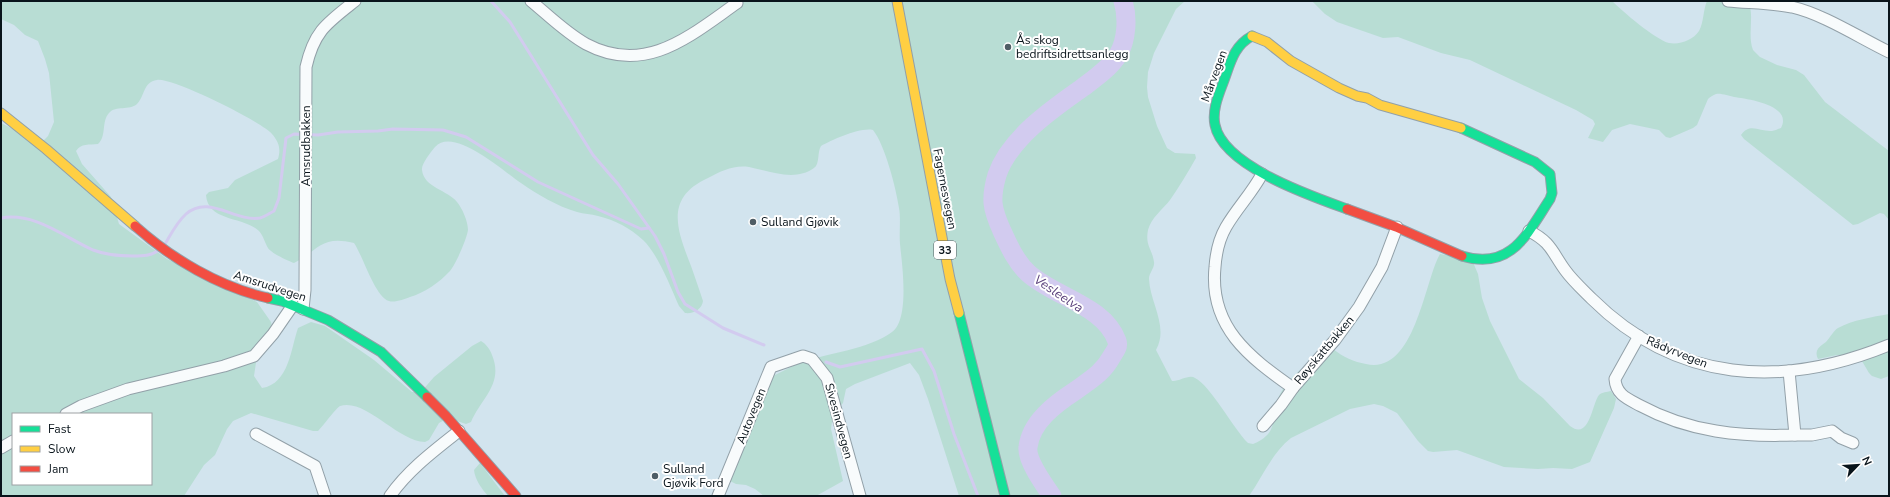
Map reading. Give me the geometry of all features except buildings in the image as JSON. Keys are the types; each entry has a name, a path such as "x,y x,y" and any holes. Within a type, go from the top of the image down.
{"street":[{"name":"Amsrudbakken","path":"304,309 306,290 306,67 310,49 316,37 325,26 355,1"},
{"path":"531,1 586,44 599,49 626,55 646,54 666,49 684,40 737,2"},
{"name":"Fagernesvegen","path":"897,1 950,279 1005,496"},
{"path":"1728,1 1794,7 1829,21 1889,52"},
{"name":"Mårvegen","path":"1252,36 1266,42 1290,61 1339,88 1357,96 1367,98 1380,105 1458,127 1535,162 1550,174 1552,194 1529,231 1507,254 1493,260 1481,261 1466,257 1397,227 1315,197 1262,174 1221,141 1213,122 1215,105 1232,56 1242,41 1252,36"},
{"name":"Amsrudvegen","path":"1,113 46,149 138,228 175,257 220,282 259,296 293,305 328,320 381,352 459,430 516,496"},
{"name":"Røyskattbakken","path":"1262,174 1252,193 1226,227 1217,250 1214,274 1215,294 1221,317 1229,332 1248,354 1292,388"},
{"name":"Røyskattbakken","path":"1263,426 1281,405 1292,388 1335,340 1359,307 1382,267 1397,227"},
{"name":"Rådyrvegen","path":"1529,231 1542,237 1565,271 1593,300 1630,331 1668,351 1700,364 1742,371 1768,373 1789,371 1825,366 1849,360 1889,345"},
{"path":"68,413 81,406 128,389 224,366 254,356 273,334 293,305"},
{"path":"1638,336 1615,379 1615,386 1621,396 1654,413 1694,428 1728,434 1761,436 1812,435 1832,431 1841,438 1853,443"},
{"name":"Autovegen","path":"718,496 771,367 803,356"},
{"name":"Sivesindvegen","path":"803,356 812,359 827,378 860,496"},
{"path":"1789,371 1795,435"},
{"path":"390,496 399,483 459,430"},
{"path":"256,434 316,466 325,496"},
{"path":"1,448 12,442"}],"green space":[{"path":"1,1 1185,1 1176,9 1154,53 1148,72 1147,87 1148,97 1157,126 1167,148 1175,153 1195,154 1196,158 1170,200 1152,222 1147,235 1147,240 1154,262 1154,266 1149,277 1150,288 1158,315 1161,333 1156,350 1172,381 1193,377 1201,382 1208,389 1242,436 1248,443 1253,444 1263,439 1269,433 1274,421 1278,398 1288,382 1299,371 1319,357 1333,349 1357,362 1366,364 1383,364 1396,355 1407,341 1415,324 1434,267 1440,254 1472,260 1478,274 1482,298 1490,321 1519,379 1543,398 1570,426 1577,429 1582,429 1586,425 1599,395 1602,393 1611,391 1616,399 1614,408 1590,462 1572,469 1504,467 1457,450 1428,451 1418,441 1397,413 1383,406 1374,404 1350,409 1291,438 1278,451 1249,496 959,496 928,399 919,375 910,363 855,384 846,389 843,403 833,414 831,429 843,481 816,496 764,496 755,489 746,485 736,484 728,480 764,380 811,359 860,347 883,338 892,332 898,325 901,316 904,291 899,208 893,178 886,156 873,130 861,130 854,132 821,146 816,166 807,172 790,175 773,173 749,167 738,167 723,171 694,186 685,195 680,205 678,216 682,240 703,301 699,309 688,313 685,313 679,306 654,253 643,240 633,232 610,220 595,215 570,210 555,203 527,187 479,153 454,142 443,142 435,147 431,152 422,167 422,170 427,181 448,194 459,205 468,226 466,239 452,268 442,279 421,293 402,300 389,301 384,298 374,284 354,243 343,241 327,242 294,263 272,252 259,231 252,226 227,218 213,210 208,204 206,195 209,192 228,188 235,180 278,159 278,143 272,134 265,128 216,101 180,85 157,80 149,83 137,104 130,107 115,109 109,113 105,121 101,141 98,144 83,146 78,148 76,151 82,164 111,197 119,224 167,259 257,302 271,322 273,331 257,356 254,376 262,388 271,385 278,380 288,364 298,328 311,322 325,326 374,360 412,392 421,392 434,377 472,346 481,341 488,347 495,365 493,383 471,422 466,424 448,418 439,423 429,440 425,442 414,440 371,414 350,405 338,407 318,431 313,431 251,413 233,421 227,429 215,455 204,465 184,496 1,496 1,123 41,143 48,136 54,122 49,73 38,41 25,35 14,25 1,19"},
{"path":"1312,1 1612,1 1656,37 1663,41 1673,43 1690,39 1699,31 1707,1 1748,1 1751,12 1751,44 1753,50 1760,57 1777,65 1796,70 1804,75 1825,102 1889,151 1889,220 1884,214 1880,213 1853,225 1744,139 1741,135 1748,129 1755,128 1772,131 1781,128 1783,120 1781,114 1767,105 1749,99 1716,94 1708,99 1697,125 1670,138 1666,137 1659,130 1630,124 1612,130 1603,142 1588,138 1595,124 1593,120 1576,110 1470,60 1441,53 1398,37 1383,38 1337,22 1325,14"},
{"path":"1889,314 1889,376 1881,379 1872,376 1859,356 1837,355 1818,359 1818,349 1838,328 1856,321"},
{"path":"480,463 505,496 488,496 483,490 477,481 474,470"}],"waterway":[{"path":"491,1 510,22 593,155 618,184 655,236 664,254 678,292 685,304 723,328 764,345"},
{"name":"Vesleelva","path":"1052,496 1030,459 1028,452 1030,438 1045,414 1096,376 1105,367 1117,347 1117,341 1111,329 1090,310 1051,289 1028,273 1020,264 1010,248 996,216 993,204 993,191 997,175 1003,162 1021,137 1045,115 1102,73 1118,55 1125,36 1126,28 1126,14 1123,1"},
{"path":"165,244 174,228 186,214 195,209 204,207 213,208 250,218 260,218 274,211 279,198 286,138 294,134 318,135 338,132 393,129 443,130 466,137 538,182 641,229 649,228"},
{"path":"1,218 14,217 37,222 98,252 123,256 144,256 150,255 159,250"},
{"path":"826,362 840,367 922,349 934,371 954,434 978,496"}],"traffic: fast":[{"path":"1252,36 1240,45 1233,56 1217,98 1214,120 1221,140 1234,154 1270,178 1347,209"},
{"path":"1461,128 1535,162 1550,174 1552,193 1550,199 1525,236 1516,246 1505,254 1493,258 1479,259 1462,256"},
{"path":"268,298 282,301 328,320 381,352 427,397"},
{"path":"959,313 1005,496"}],"traffic: slow":[{"path":"897,1 950,279 959,313"},
{"path":"1252,36 1267,42 1291,61 1339,88 1357,96 1367,98 1380,105 1461,128"},
{"path":"1,113 46,149 135,226"}],"traffic: jam":[{"path":"1347,209 1396,227 1462,256"},
{"path":"135,226 164,250 197,270 232,287 268,298"},
{"path":"427,397 446,416 516,496"}],"place":[{"name":"Ås skog bedriftsidrettsanlegg","path":"1008,47"},
{"name":"Sulland Gjøvik","path":"753,222"},
{"name":"Sulland Gjøvik Ford","path":"655,476"}]}
